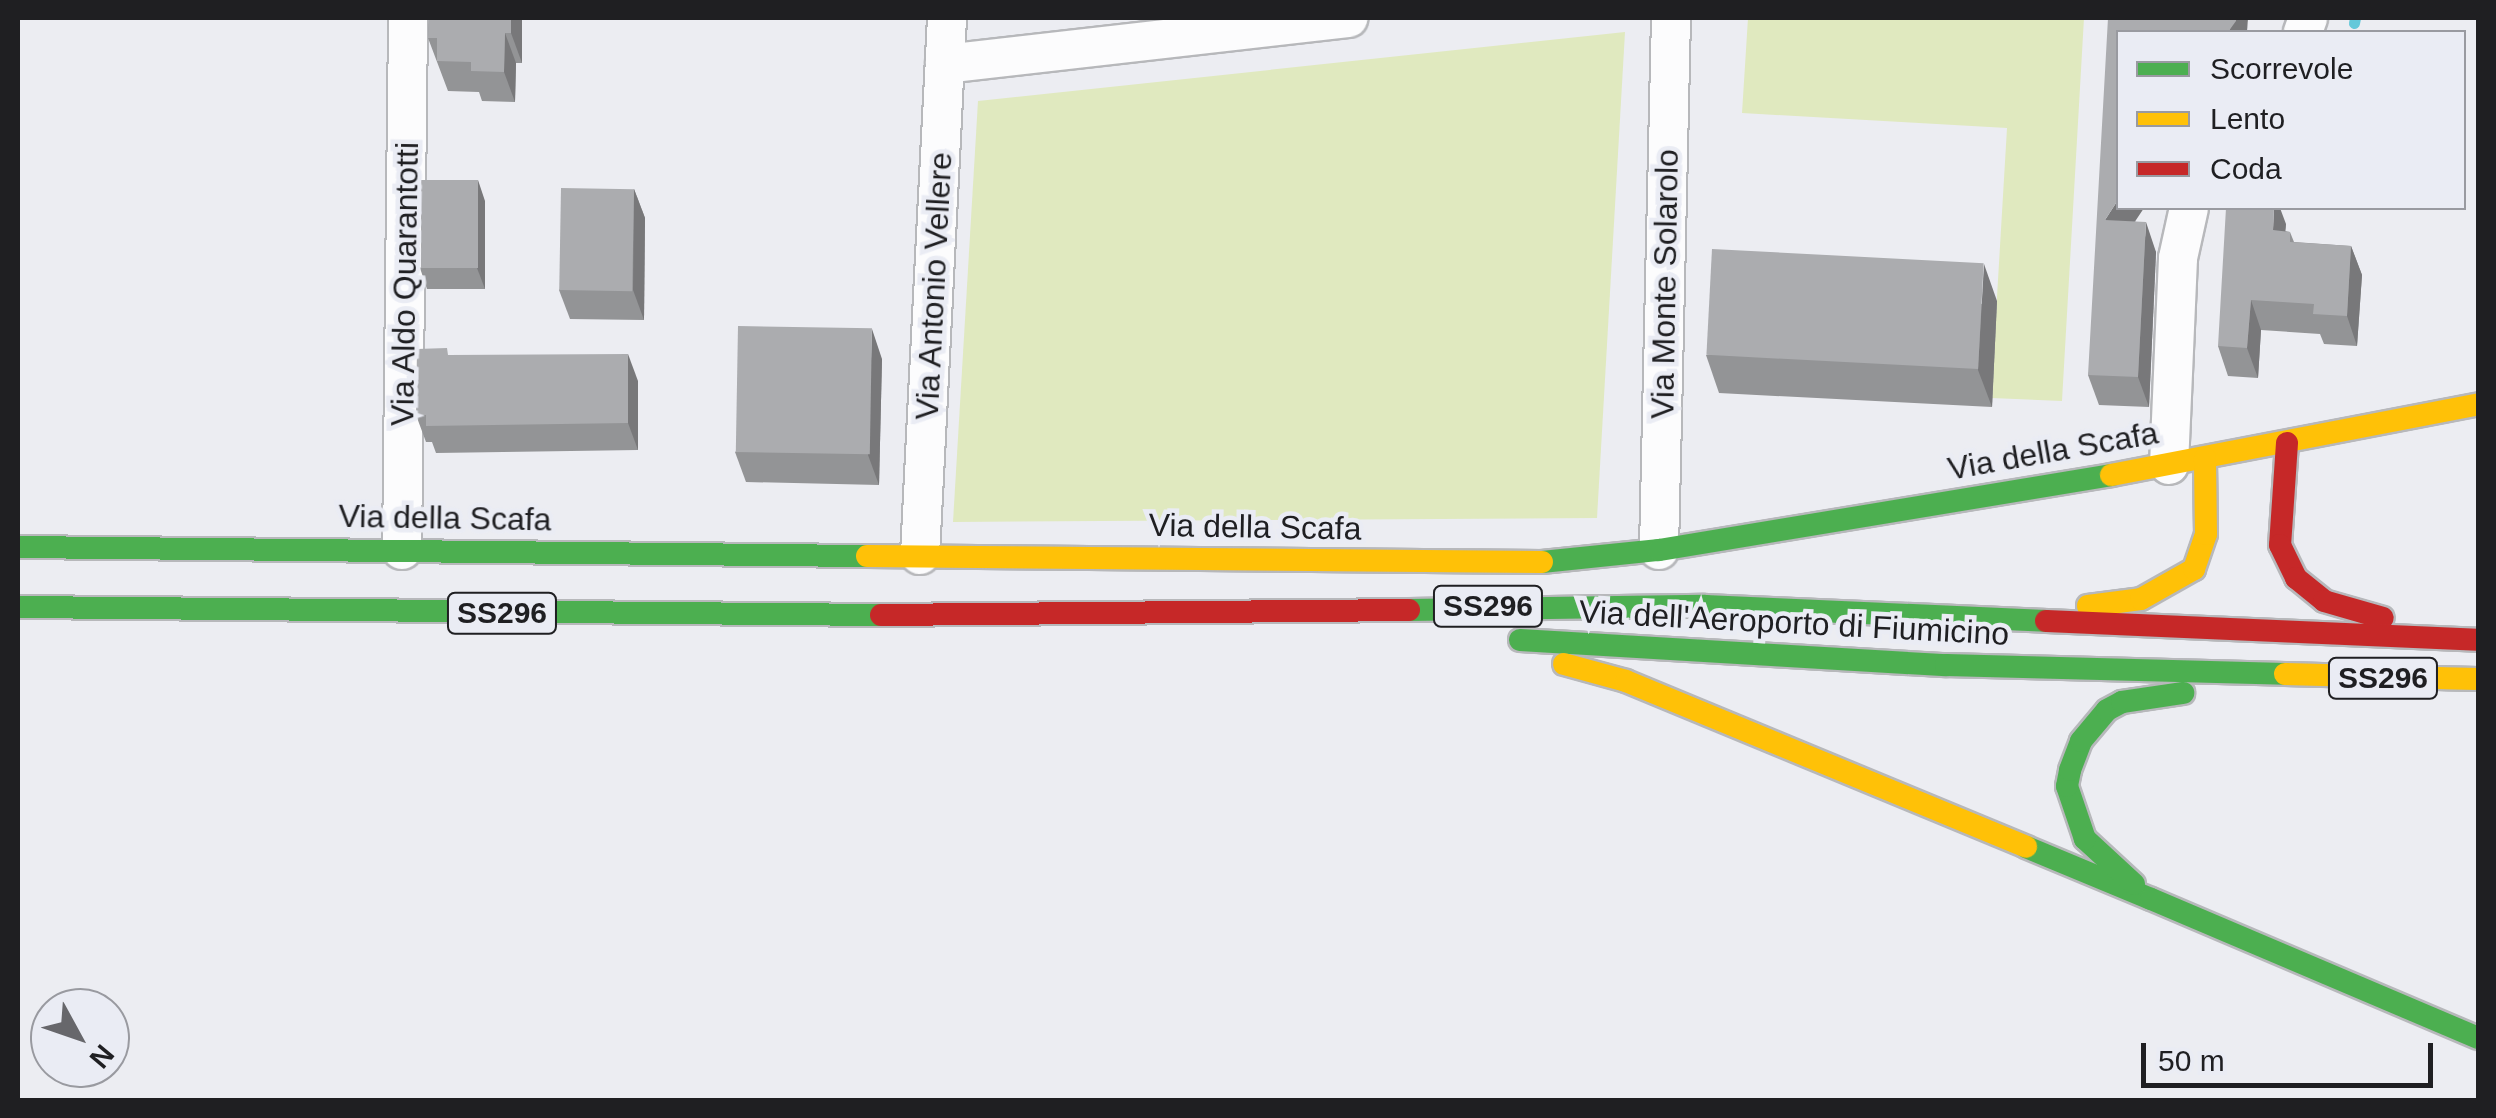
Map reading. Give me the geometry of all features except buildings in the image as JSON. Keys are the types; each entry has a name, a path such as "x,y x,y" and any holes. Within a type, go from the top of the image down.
{"main road":[{"name":"Via della Scafa","path":"18,547 1529,563 1659,550 2187,462 2478,404"},
{"path":"2288,443 2280,545 2296,578 2324,601 2343,608 2478,639"},
{"path":"1988,618 2141,599 2194,569 2206,534 2187,462"},
{"name":"Via dell'Aeroporto di Fiumicino","path":"18,607 987,616 1706,606 2478,639"},
{"name":"Via dell'Aeroporto di Fiumicino","path":"987,616 1392,634"},
{"name":"Via dell'Aeroporto di Fiumicino","path":"2150,899 1626,681 1497,643 1946,665 2478,679"},
{"path":"2287,676 2122,702 2099,716 2081,740 2066,786 2086,839 2150,899 2478,1038"}],"street":[{"name":"Via Aldo Quarantotti","path":"402,550 408,18"},
{"name":"Via Antonio Vellere","path":"920,556 947,18"},
{"path":"945,64 1348,18"},
{"name":"Via Monte Solarolo","path":"1659,550 1671,18"},
{"path":"2187,462 2178,258 2189,210"}],"green space":[{"path":"1748,18 2084,18 2062,401 1991,398 2007,128 1742,113"},
{"path":"1625,32 1597,518 953,522 978,101"}],"waterway":[{"path":"2354,23 2355,18"}],"traffic: fast":[{"path":"1542,562 1659,550 2111,475"},
{"path":"18,547 867,556"},
{"path":"1409,610 1705,606 2046,621"},
{"path":"18,607 881,615"},
{"path":"1520,640 1946,665 2285,674"},
{"path":"2134,884 2085,839 2067,786 2070,770 2081,741 2107,710 2122,702 2183,693"},
{"path":"2026,847 2151,899"},
{"path":"2151,899 2478,1038"}],"traffic: slow":[{"path":"2111,475 2478,404"},
{"path":"2088,606 2141,599 2194,569 2206,534 2205,458"},
{"path":"867,556 1542,562"},
{"path":"1564,664 1626,681 2026,847"},
{"path":"2285,674 2478,679"}],"traffic: jam":[{"path":"2287,443 2280,545 2296,578 2324,601 2383,618"},
{"path":"881,615 1409,610"},
{"path":"2046,621 2478,640"}]}
